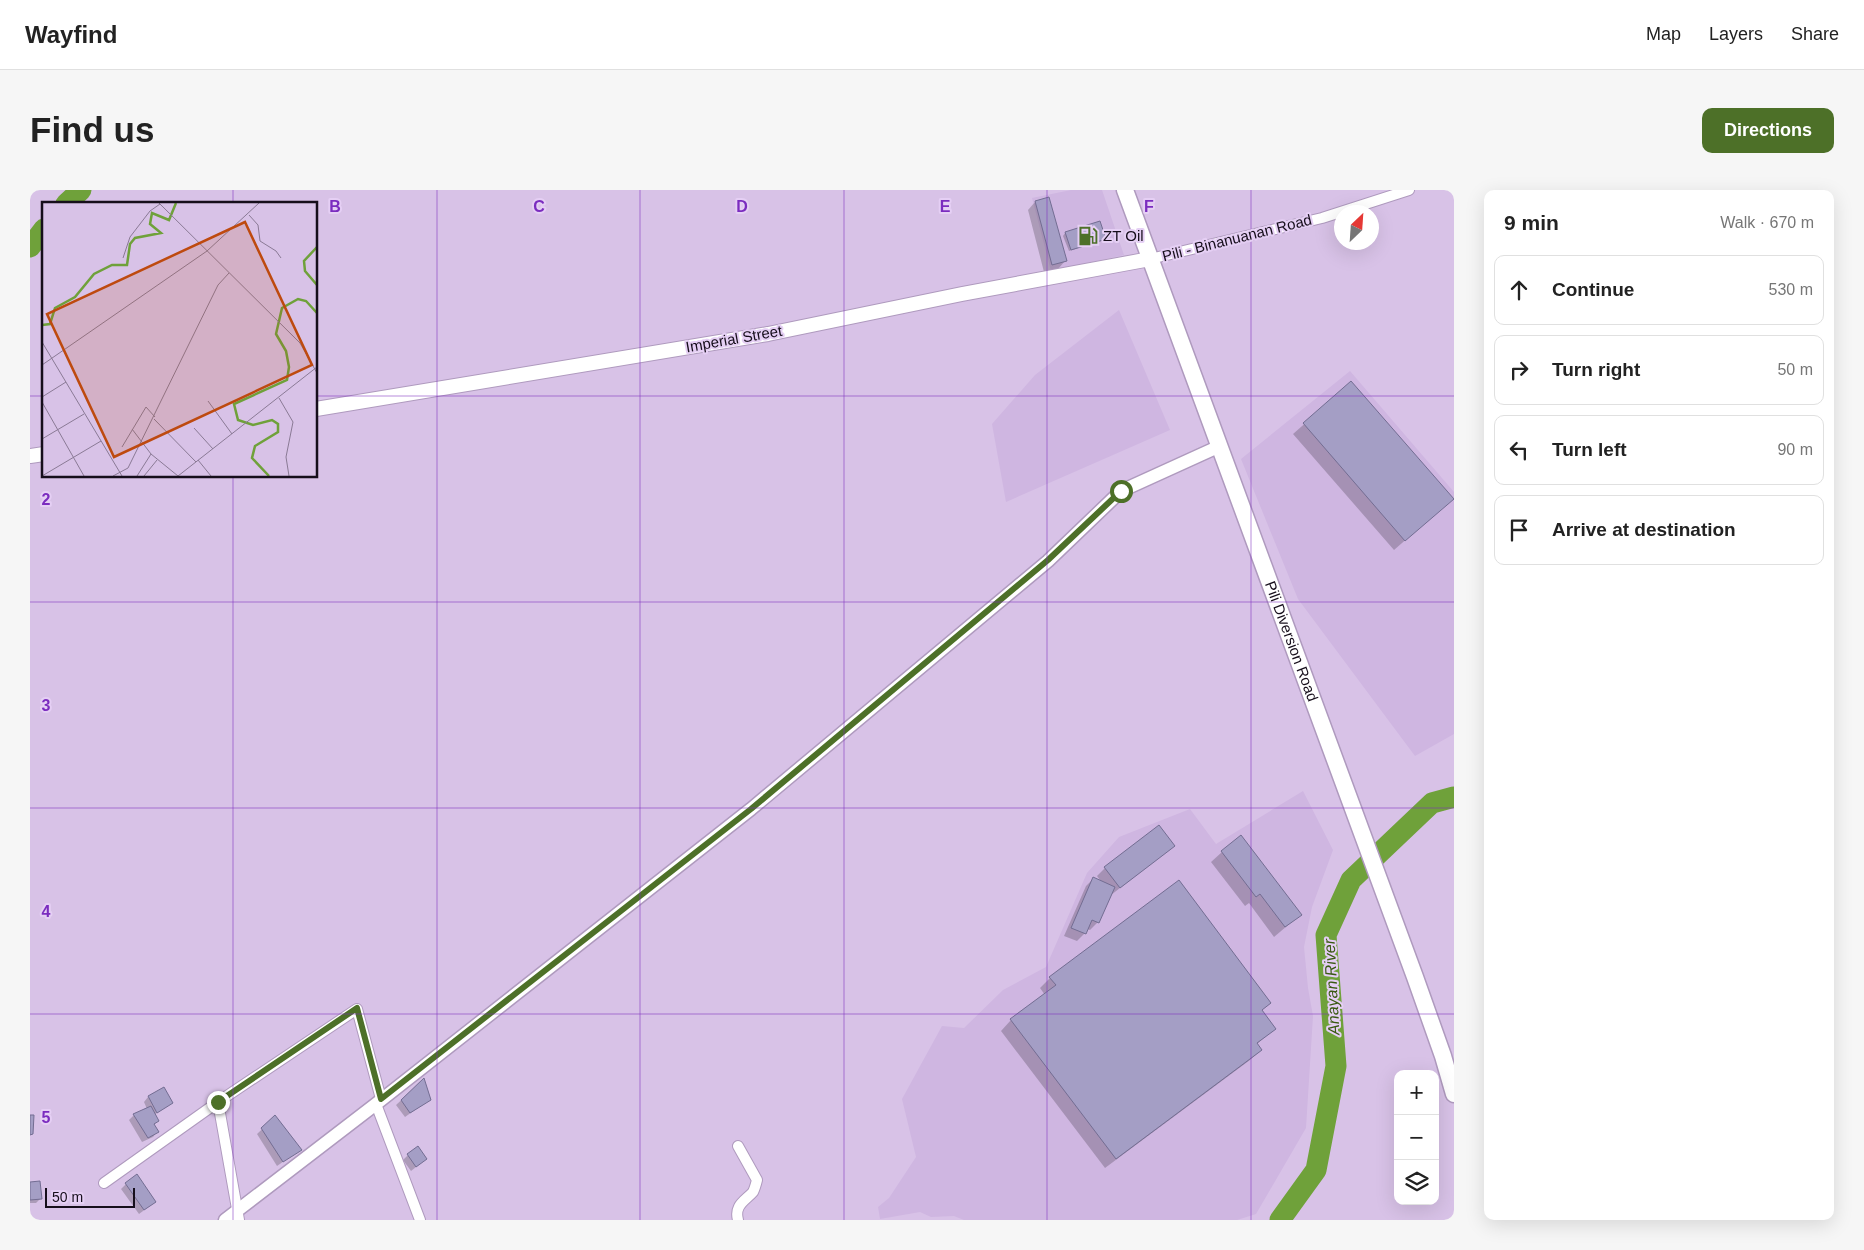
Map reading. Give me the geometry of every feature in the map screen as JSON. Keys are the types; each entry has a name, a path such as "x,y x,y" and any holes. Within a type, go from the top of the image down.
{"highway":[{"name":"Pili Diversion Road","path":"1125,190 1440,1047 1454,1094"}],"main road":[{"name":"Imperial Street","path":"318,409 768,334 962,294 1150,260"}],"street":[{"name":"Pili - Binanuanan Road","path":"1150,260 1322,218 1409,190"},
{"path":"225,1220 238,1216 378,1102 751,809 1048,560 1121,491 1220,446"},
{"path":"104,1183 218,1102 357,1008 378,1102 420,1220"},
{"path":"218,1102 238,1216"},
{"path":"738,1146 757,1180 754,1190 740,1204 736,1214 738,1220"}],"shaded area":[{"path":"1071,190 1102,190 1124,255 1051,271 1032,198"},
{"path":"1119,310 1170,430 1006,502 992,424 1035,375"},
{"path":"1350,371 1454,492 1454,734 1415,756 1298,599 1241,459"},
{"path":"1303,791 1333,850 1312,907 1304,947 1313,1016 1306,1128 1256,1214 1237,1220 964,1220 954,1216 931,1217 920,1212 880,1219 878,1207 889,1198 916,1157 902,1099 942,1026 964,1028 1003,990 1046,967 1087,873 1119,837 1190,809 1216,844"}],"building":[{"path":"1049,197 1067,261 1052,265 1035,201"},
{"path":"1100,221 1106,239 1071,250 1065,232"},
{"path":"1351,381 1454,499 1405,541 1303,423"},
{"path":"1159,825 1175,846 1120,888 1104,867"},
{"path":"1241,835 1302,915 1285,927 1260,894 1256,897 1221,851"},
{"path":"1093,877 1115,887 1099,923 1092,920 1086,934 1071,928"},
{"path":"1179,880 1271,1003 1262,1010 1276,1029 1257,1043 1262,1050 1116,1159 1010,1019 1056,985 1049,977"},
{"path":"424,1078 431,1100 410,1113 401,1100"},
{"path":"164,1087 173,1103 157,1113 148,1096"},
{"path":"151,1106 159,1121 154,1124 159,1132 148,1138 133,1114"},
{"path":"30,1115 34,1115 33,1134 30,1135"},
{"path":"275,1115 302,1150 283,1162 261,1128"},
{"path":"418,1146 427,1159 416,1167 407,1154"},
{"path":"137,1174 156,1202 144,1210 125,1183"},
{"path":"40,1181 42,1199 30,1200 30,1182"}],"waterway":[{"path":"68,202 81,190"},
{"path":"30,247 42,232"},
{"name":"Anayan River","path":"1280,1220 1316,1170 1336,1066 1326,935 1351,880 1432,803 1454,797"}],"place":[{"name":"ZT Oil","path":"1088,236"}],"route":[{"path":"218,1102 357,1008 381,1099 751,809 1048,560 1121,491"}]}
